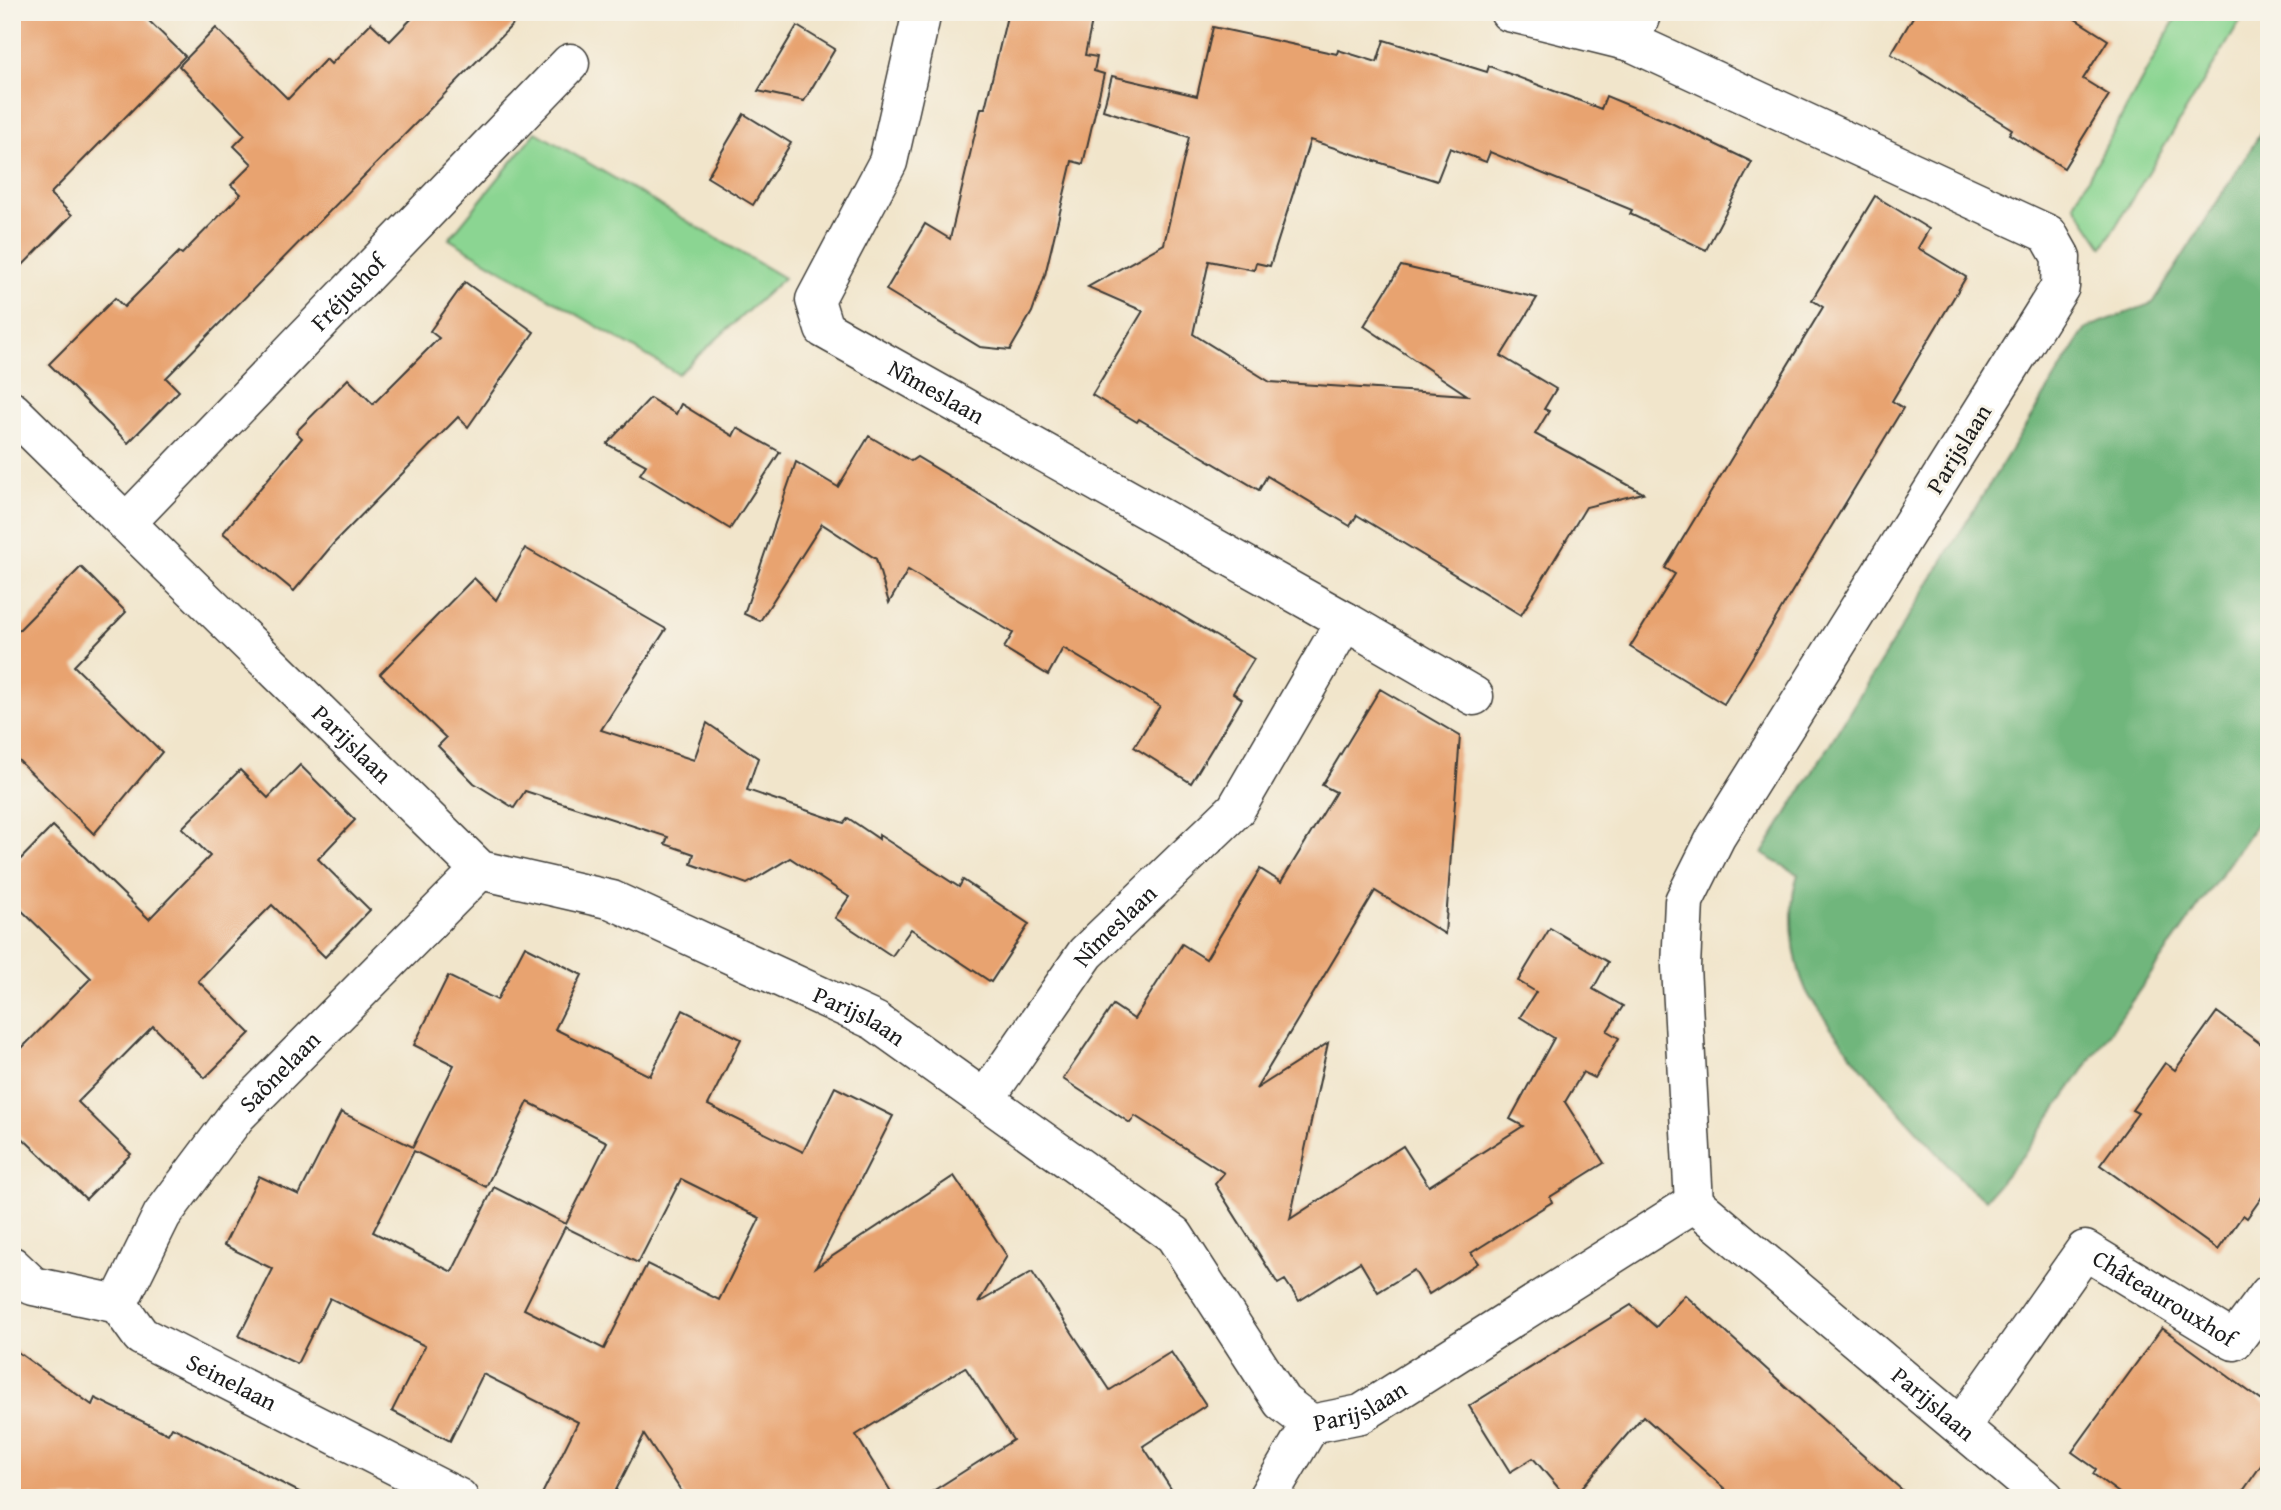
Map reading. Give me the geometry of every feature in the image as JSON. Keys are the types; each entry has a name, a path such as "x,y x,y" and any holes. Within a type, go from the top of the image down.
{"street":[{"name":"Nîmeslaan","path":"922,12 888,162 815,300 824,330 1474,696"},
{"name":"Parijslaan","path":"1509,12 1637,27 2048,234 2061,257 2060,288 1716,837 1684,901 1681,967 1694,1203 2045,1498"},
{"name":"Fréjushof","path":"126,523 570,63"},
{"name":"Parijslaan","path":"12,411 480,870 612,900 875,1021 1174,1235 1282,1402 1311,1424 1361,1414 1694,1203"},
{"name":"Nîmeslaan","path":"985,1099 1086,953 1236,809 1345,621"},
{"name":"Saônelaan","path":"118,1304 162,1215 237,1115 480,870"},
{"name":"Châteaurouxhof","path":"1961,1426 2085,1250 2234,1341 2269,1294"},
{"path":"12,1266 33,1286 118,1304"},
{"name":"Seinelaan","path":"118,1304 141,1336 459,1498"},
{"path":"1267,1498 1311,1424"}],"green space":[{"path":"2179,12 2246,12 2103,247 2074,204"},
{"path":"2269,120 2269,806 2025,1153 1986,1199 1970,1189 1880,1089 1811,999 1801,977 1794,948 1792,917 1798,874 1762,854 2086,328 2153,303"},
{"path":"536,132 784,278 678,374 449,239"}],"building":[{"path":"12,12 140,12 185,56 50,194 72,215 12,276"},
{"path":"418,12 525,12 166,378 179,391 128,443 49,364 115,298 124,307 179,252 182,254 241,194 231,185 252,164 234,146 245,135 179,66 216,28 288,99 326,59 331,64 371,23 390,41"},
{"path":"1008,12 1094,12 1085,55 1097,57 1094,71 1104,74 1083,164 1072,161 1045,275 1032,312 1010,350 980,347 886,290 925,224 950,239 981,108 985,108"},
{"path":"1916,12 2064,12 2108,40 2083,79 2109,95 2064,168 2009,134 2012,129 1891,54"},
{"path":"797,26 835,49 804,101 758,91"},
{"path":"1213,27 1337,54 1338,50 1377,62 1384,40 1487,72 1489,66 1601,109 1606,96 1669,122 1752,162 1706,250 1630,214 1632,210 1490,152 1486,162 1450,148 1437,181 1310,140 1270,266 1256,263 1254,270 1209,261 1193,334 1270,382 1467,395 1364,326 1401,266 1537,298 1501,356 1556,389 1544,409 1549,411 1535,434 1643,493 1586,507 1521,615 1357,515 1350,526 1267,476 1259,490 1139,419 1137,422 1092,395 1143,311 1088,287 1164,244 1189,137 1103,110 1112,76 1197,96"},
{"path":"744,114 791,143 753,205 707,177"},
{"path":"1875,196 1929,229 1918,248 1966,277 1892,401 1903,408 1724,704 1630,647 1675,574 1665,568 1823,307 1812,300"},
{"path":"465,282 534,332 468,427 458,417 334,543 294,591 223,533 302,438 296,432 348,379 373,404 439,338 430,331"},
{"path":"650,398 676,414 681,404 733,436 737,428 780,452 730,529 640,474 646,465 607,444"},
{"path":"869,436 911,461 917,457 1254,659 1233,693 1242,699 1191,783 1134,747 1160,706 1063,648 1048,675 1004,648 1013,633 908,570 889,603 876,559 822,524 760,621 744,614 796,462 838,487"},
{"path":"525,548 666,629 601,730 694,760 707,723 758,758 747,790 844,823 848,818 959,887 963,880 1029,924 991,982 911,929 892,956 835,918 849,897 790,858 747,884 691,864 694,854 665,844 668,837 525,791 514,808 474,783 438,746 446,738 380,674 474,578 496,600"},
{"path":"81,567 126,612 74,666 162,752 94,834 12,754 12,637"},
{"path":"1380,689 1460,736 1445,934 1375,891 1256,1089 1328,1043 1290,1219 1403,1146 1429,1186 1523,1126 1510,1119 1554,1038 1520,1017 1536,992 1518,981 1550,928 1608,962 1593,989 1623,1006 1607,1031 1619,1038 1595,1078 1583,1072 1565,1102 1604,1163 1550,1197 1552,1202 1471,1253 1478,1263 1429,1294 1414,1270 1378,1292 1360,1262 1299,1301 1285,1280 1278,1284 1215,1184 1224,1173 1135,1116 1130,1123 1063,1079 1113,1005 1134,1019 1182,944 1206,959 1260,869 1281,882 1336,792 1322,785"},
{"path":"300,765 355,820 318,859 370,910 325,957 272,905 235,942 198,981 250,1033 205,1078 153,1026 78,1102 131,1154 86,1199 12,1128 12,1058 91,978 12,901 12,868 53,826 149,919 210,856 182,828 240,770 268,798"},
{"path":"525,946 582,975 555,1029 650,1076 683,1010 741,1039 708,1105 803,1152 835,1087 893,1116 816,1267 954,1176 1007,1256 978,1303 1032,1272 1110,1390 1171,1352 1206,1405 1143,1446 1177,1498 922,1498 1013,1440 965,1367 856,1435 895,1498 686,1498 644,1435 612,1498 540,1498 578,1422 483,1374 450,1441 392,1411 425,1346 330,1298 297,1364 239,1336 273,1269 224,1245 259,1176 299,1195 341,1112 413,1147 454,1065 414,1045 448,976 497,1000","holes":["528,1102 607,1142 566,1224 494,1187 452,1272 373,1232 414,1151 486,1187","681,1179 760,1218 719,1300 647,1264 604,1349 524,1309 565,1227 638,1263"]},
{"path":"2217,1012 2269,1050 2269,1187 2247,1218 2243,1215 2218,1250 2100,1165 2138,1113 2132,1110 2165,1063 2175,1070"},
{"path":"1685,1295 1911,1498 1735,1498 1643,1416 1573,1498 1567,1498 1533,1458 1510,1472 1469,1406 1631,1305 1656,1327"},
{"path":"2162,1328 2269,1406 2269,1454 2238,1498 2126,1498 2093,1474 2096,1469 2072,1452"},
{"path":"12,1348 92,1405 95,1398 168,1434 172,1427 311,1498 12,1498"}]}
